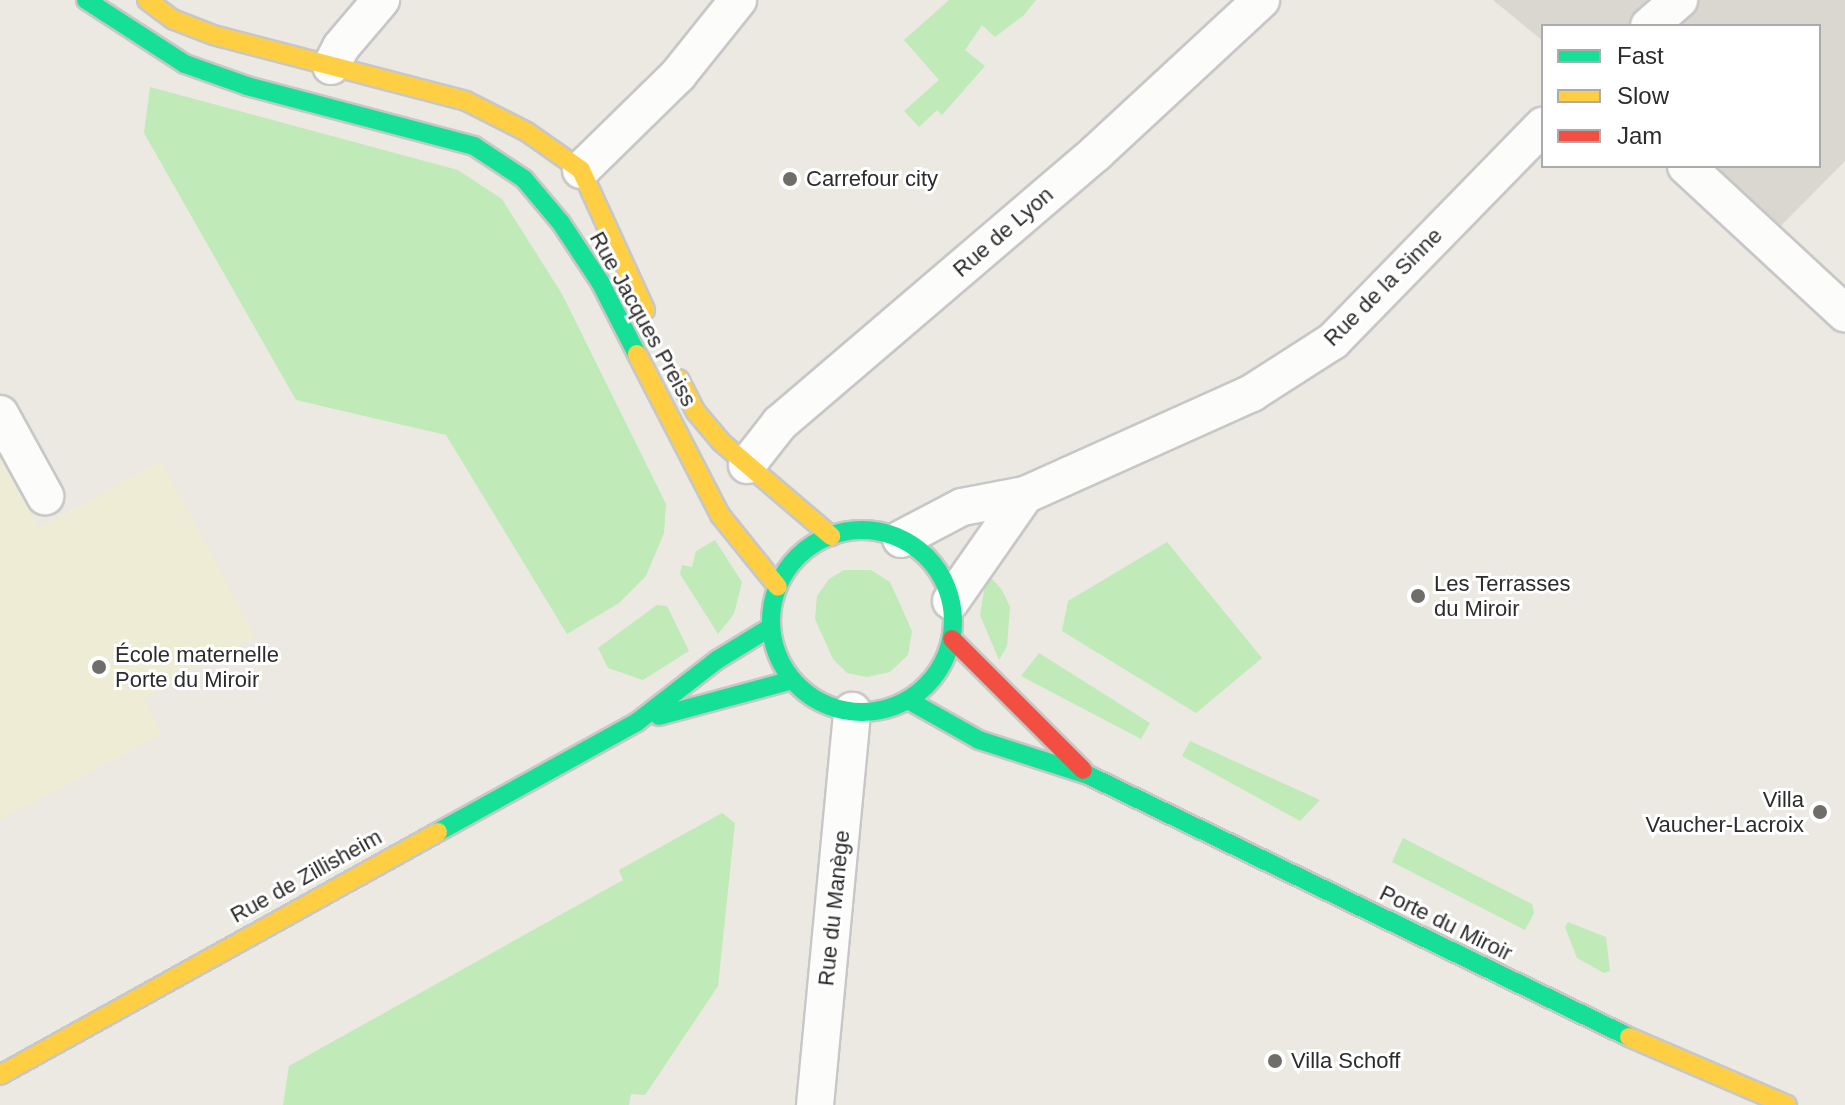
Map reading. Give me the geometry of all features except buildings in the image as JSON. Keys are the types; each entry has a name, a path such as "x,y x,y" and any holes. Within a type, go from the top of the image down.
{"main road":[{"name":"Rue Jacques Preiss","path":"86,0 185,64 247,86 474,146 524,179 561,223 600,282 720,515 778,587"},
{"path":"147,0 172,19 325,74 466,101 527,132 581,170"},
{"path":"185,64 239,66 265,71"},
{"name":"Rue Jacques Preiss","path":"581,170 655,331"},
{"name":"Rue Jacques Preiss","path":"669,358 696,412 747,465 831,536"},
{"path":"866,530 901,539 924,554 941,575 951,601 952,639 943,663 928,684 908,700 887,709 852,711 812,697 792,680 777,655 771,627 778,587 799,556 831,536 866,530"},
{"name":"Rue de Zillisheim","path":"0,1075 637,722 717,660 771,627"},
{"name":"Porte du Miroir","path":"952,639 1088,775"},
{"name":"Rue de Zillisheim","path":"637,722 792,680"},
{"name":"Porte du Miroir","path":"908,700 979,740 1088,775 1609,1029 1787,1105"}],"street":[{"path":"325,74 341,47 381,0"},
{"path":"581,170 678,75 738,0"},
{"name":"Rue de Lyon","path":"747,465 780,423 1096,153 1261,0"},
{"path":"1651,24 1679,0"},
{"name":"Rue de la Sinne","path":"901,539 962,507 1025,495 1252,393 1333,341 1541,128"},
{"path":"1688,168 1845,313"},
{"path":"0,414 45,496"},
{"path":"951,601 1025,495"},
{"name":"Rue du Manège","path":"815,1105 852,711"}],"shaded area":[{"path":"1493,0 1845,0 1845,161 1766,241 1688,168 1821,168 1821,24 1541,24 1541,39"},
{"name":"École maternelle Porte du Miroir","path":"0,459 39,528 161,461 255,636 143,698 162,734 0,820"}],"green space":[{"path":"949,0 1036,0 1024,15 995,37 982,25 965,50 985,66 942,115 937,110 919,127 904,111 939,80 904,40"},
{"path":"150,87 458,170 502,199 562,294 666,504 664,533 646,576 619,603 567,634 446,435 296,400 144,133"},
{"path":"715,540 742,582 734,614 718,634 680,574 682,565 692,567 696,551"},
{"path":"1167,542 1262,658 1196,713 1062,631 1068,601"},
{"path":"844,570 871,570 890,582 912,631 908,655 890,672 867,677 847,673 833,659 815,619 817,596 829,579"},
{"path":"987,573 1002,590 1010,607 1007,646 999,660 980,615"},
{"path":"657,605 667,606 689,651 643,680 608,668 598,648"},
{"path":"1039,653 1150,723 1141,739 1021,676"},
{"path":"1190,741 1320,800 1300,821 1182,756"},
{"path":"722,813 735,823 718,986 645,1095 631,1094 629,1105 283,1105 289,1066 623,880 619,870"},
{"path":"1403,838 1532,904 1534,913 1525,930 1392,862"},
{"path":"1568,922 1606,937 1610,971 1604,973 1577,958 1565,927"}],"traffic: fast":[{"path":"86,0 185,64 247,86 474,146 524,179 561,223 600,282 637,354"},
{"path":"862,530 897,537 926,557 946,586 953,621 946,656 926,685 897,705 862,712 827,705 798,685 778,656 771,621 778,586 798,557 827,537 862,530"},
{"path":"438,832 637,722 717,660 771,627"},
{"path":"659,716 792,680"},
{"path":"908,700 979,740 1088,775 1629,1037"}],"traffic: slow":[{"path":"147,0 172,19 213,35 466,101 527,132 581,170 645,310"},
{"path":"637,354 720,515 778,587"},
{"path":"679,379 696,412 721,442 831,536"},
{"path":"0,1075 438,832"},
{"path":"1629,1037 1787,1105"}],"traffic: jam":[{"path":"952,639 1083,770"}],"place":[{"name":"Carrefour city","path":"790,179"},
{"name":"Les Terrasses du Miroir","path":"1418,596"},
{"name":"École maternelle Porte du Miroir","path":"99,667"},
{"name":"Villa Vaucher-Lacroix","path":"1820,812"},
{"name":"Villa Schoff","path":"1275,1061"}]}
